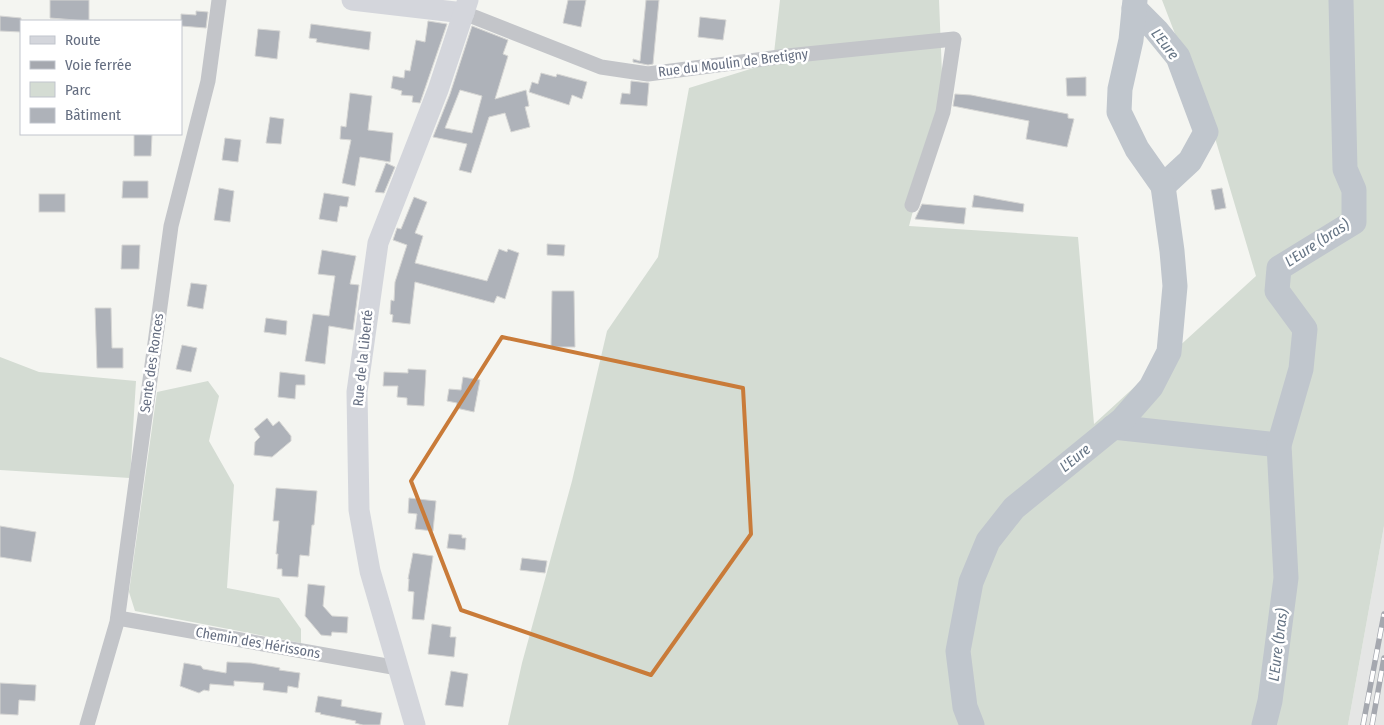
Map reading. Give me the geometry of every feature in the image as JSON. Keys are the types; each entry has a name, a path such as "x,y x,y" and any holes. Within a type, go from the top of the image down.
{"street":[{"name":"Sente des Ronces","path":"87,725 118,618 171,226 208,81 219,0"},
{"name":"Rue du Moulin de Bretigny","path":"352,0 466,7 601,67 648,74 787,56 954,38 943,112 912,205"},
{"name":"Rue de la Liberté","path":"415,725 370,572 359,510 357,392 378,243 438,90 466,7"},
{"name":"Chemin des Hérissons","path":"118,618 398,668"}],"highlighted area":[{"path":"502,337 743,388 751,534 651,675 461,610 411,481"}],"shaded area":[{"path":"1384,526 1384,725 1348,725"}],"green space":[{"path":"780,0 939,0 943,98 909,226 1078,237 1094,424 1256,276 1215,138 1162,0 1384,0 1384,526 1348,725 508,725 522,663 572,481 607,331 658,257 689,88 773,62"},
{"path":"0,357 39,372 136,381 130,478 0,470"},
{"path":"208,381 219,396 209,441 234,485 227,588 279,598 301,629 301,643 135,611 129,592 157,392"}],"building":[{"path":"50,0 89,0 89,20 50,18"},
{"path":"568,0 586,0 581,27 563,23"},
{"path":"646,0 659,0 653,64 648,65 633,62 633,59 640,61"},
{"path":"196,11 208,12 206,28 182,26 181,14 196,15"},
{"path":"0,16 21,18 20,32 0,31"},
{"path":"700,17 726,20 723,40 698,37"},
{"path":"428,21 447,24 420,103 412,102 413,96 401,95 402,91 391,88 393,76 404,78 405,70 410,71 416,40 425,42"},
{"path":"311,24 371,32 369,50 316,42 317,39 309,38"},
{"path":"472,26 508,40 503,54 508,56 495,99 526,90 529,106 525,107 530,127 511,132 505,113 489,117 471,173 459,170 467,144 433,137 450,94","holes":["460,90 482,96 472,133 445,128"]},
{"path":"258,29 280,31 277,59 255,56"},
{"path":"541,73 556,77 557,74 587,82 582,99 572,95 569,105 529,92 532,82 538,84"},
{"path":"1086,77 1086,96 1067,96 1066,78"},
{"path":"631,81 649,83 647,106 620,104 622,93 630,94"},
{"path":"350,93 372,96 368,130 393,133 390,162 360,157 355,186 342,183 351,140 340,139 341,126 346,127"},
{"path":"955,94 971,95 1068,114 1068,118 1074,119 1067,147 1026,139 1029,121 953,106"},
{"path":"270,117 284,119 281,144 266,143"},
{"path":"134,135 152,135 151,156 134,156"},
{"path":"225,138 241,140 238,162 222,160"},
{"path":"386,163 395,167 384,193 375,192"},
{"path":"123,181 148,181 148,198 122,198"},
{"path":"219,188 234,191 230,222 214,220"},
{"path":"1222,188 1226,208 1215,210 1211,190"},
{"path":"324,193 349,197 347,207 340,206 337,222 319,219"},
{"path":"39,194 65,194 65,212 39,212"},
{"path":"974,195 1024,204 1023,212 972,207"},
{"path":"414,197 427,202 415,233 423,236 415,263 487,281 499,249 507,252 508,249 519,253 505,299 497,296 494,303 415,282 410,324 392,322 393,315 390,314 391,300 394,301 395,282 407,245 393,240 397,228 401,229"},
{"path":"922,204 966,208 964,224 915,219"},
{"path":"547,244 565,245 564,256 547,255"},
{"path":"122,245 140,245 139,269 121,269"},
{"path":"322,250 356,256 350,284 359,285 353,330 329,326 325,364 305,361 313,314 329,316 335,276 318,274"},
{"path":"191,283 207,285 203,309 187,306"},
{"path":"552,291 574,291 575,347 551,347"},
{"path":"95,308 111,308 112,348 123,348 123,368 97,368"},
{"path":"266,318 287,321 286,335 264,332"},
{"path":"182,345 197,348 191,372 176,369"},
{"path":"408,369 426,370 424,406 407,405 407,398 397,397 398,386 383,386 384,372 408,373"},
{"path":"280,372 305,375 305,385 296,385 295,399 278,397"},
{"path":"463,377 480,380 474,412 456,408 457,403 447,401 449,389 461,390"},
{"path":"267,418 273,426 279,421 291,436 291,441 272,457 254,455 255,442 260,437 254,429"},
{"path":"276,488 317,491 309,556 300,555 298,577 282,576 282,569 277,569 278,554 276,554 279,521 273,521"},
{"path":"409,498 436,501 433,531 415,529 417,514 408,513"},
{"path":"0,526 36,532 31,562 0,557"},
{"path":"449,534 462,535 462,538 466,538 465,550 447,548"},
{"path":"413,553 433,556 424,620 412,619 414,592 408,591 408,579"},
{"path":"522,558 547,561 545,573 520,570"},
{"path":"308,584 325,586 323,606 332,616 348,617 347,633 332,632 331,636 321,635 305,616"},
{"path":"432,624 451,627 450,637 456,637 454,657 428,654"},
{"path":"227,662 251,663 300,673 298,688 288,686 287,693 263,690 264,683 234,681 234,686 210,684 209,691 204,690 199,693 180,686 184,663 226,673"},
{"path":"451,671 468,674 463,707 445,705"},
{"path":"0,683 36,685 35,701 19,700 18,715 0,714"},
{"path":"318,696 342,700 341,706 382,713 380,725 363,725 355,723 356,721 315,712"}],"waterway":[{"name":"L'Eure","path":"972,725 965,707 958,651 971,582 988,541 1014,508 1122,420 1151,387 1169,352 1175,286 1163,186 1137,149 1119,112 1120,89 1131,40 1135,0"},
{"name":"L'Eure (bras)","path":"1264,725 1270,701 1286,578 1279,445 1301,369 1305,329 1277,291 1279,268 1354,222 1354,190 1345,169 1341,0"},
{"name":"L'Eure","path":"1134,8 1156,30 1178,57 1206,132 1190,161 1163,186"},
{"name":"L'Eure (bras)","path":"1113,427 1279,445"}],"railway":[{"path":"1363,725 1384,614"},
{"path":"1372,725 1384,658"}]}
